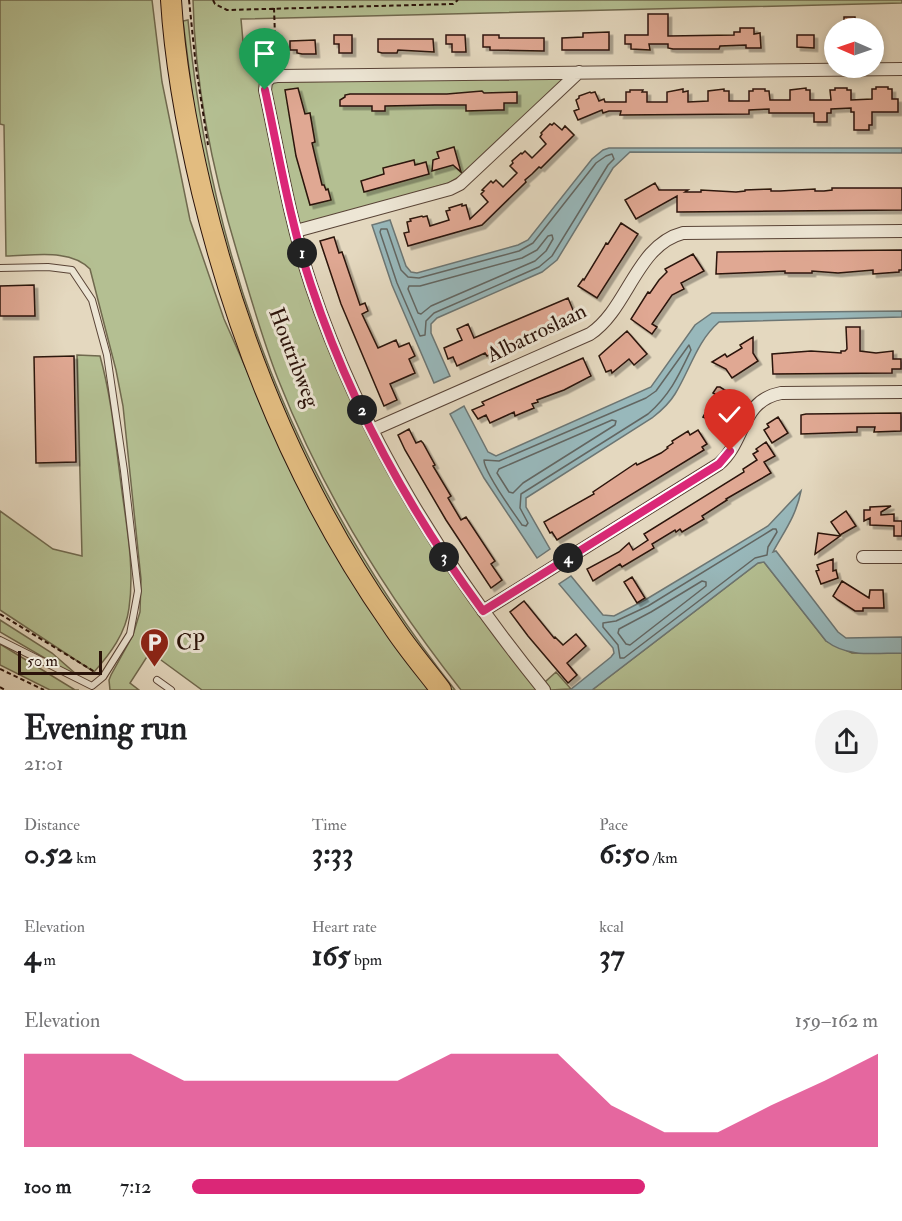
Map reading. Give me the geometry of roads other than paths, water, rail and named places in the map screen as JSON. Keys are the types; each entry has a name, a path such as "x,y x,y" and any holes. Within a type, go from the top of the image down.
{"main road":[{"name":"Houtribweg","path":"171,0 173,35 188,132 218,256 255,368 300,467 347,554 392,625 441,690"}],"street":[{"path":"544,690 483,611 424,526 372,430 331,339 311,284 285,186 265,90 266,82 271,77 277,76 902,69"},
{"path":"296,231 450,189 460,184 579,72"},
{"name":"Albatroslaan","path":"372,430 590,334 609,316 657,246 672,236 683,233 902,231"},
{"path":"483,611 719,464 730,451 752,409 765,398 781,393 902,392"},
{"path":"862,557 902,557"}],"lane":[{"path":"0,268 48,267 72,270 93,300 107,354 138,591 130,633 103,677 92,686 0,640"},
{"path":"157,680 171,690"}],"water":[{"path":"609,148 902,148 902,153 630,152 613,168 557,260 542,272 437,318 431,324 431,333 450,376 434,383 392,285 372,225 390,220 406,266 411,272 417,273 518,245 528,240 592,159"},
{"path":"902,311 902,317 719,322 705,338 675,394 662,410 526,498 526,507 550,549 537,558 484,478 450,414 464,406 488,452 496,456 651,387 695,325 712,313"},
{"path":"801,491 793,515 773,552 776,551 838,632 846,638 902,637 902,653 853,652 826,641 764,562 758,563 592,690 570,690 614,653 613,648 559,584 571,576 603,615 614,616 645,600 768,526"}],"place":[{"name":"CP","path":"155,668"}]}
